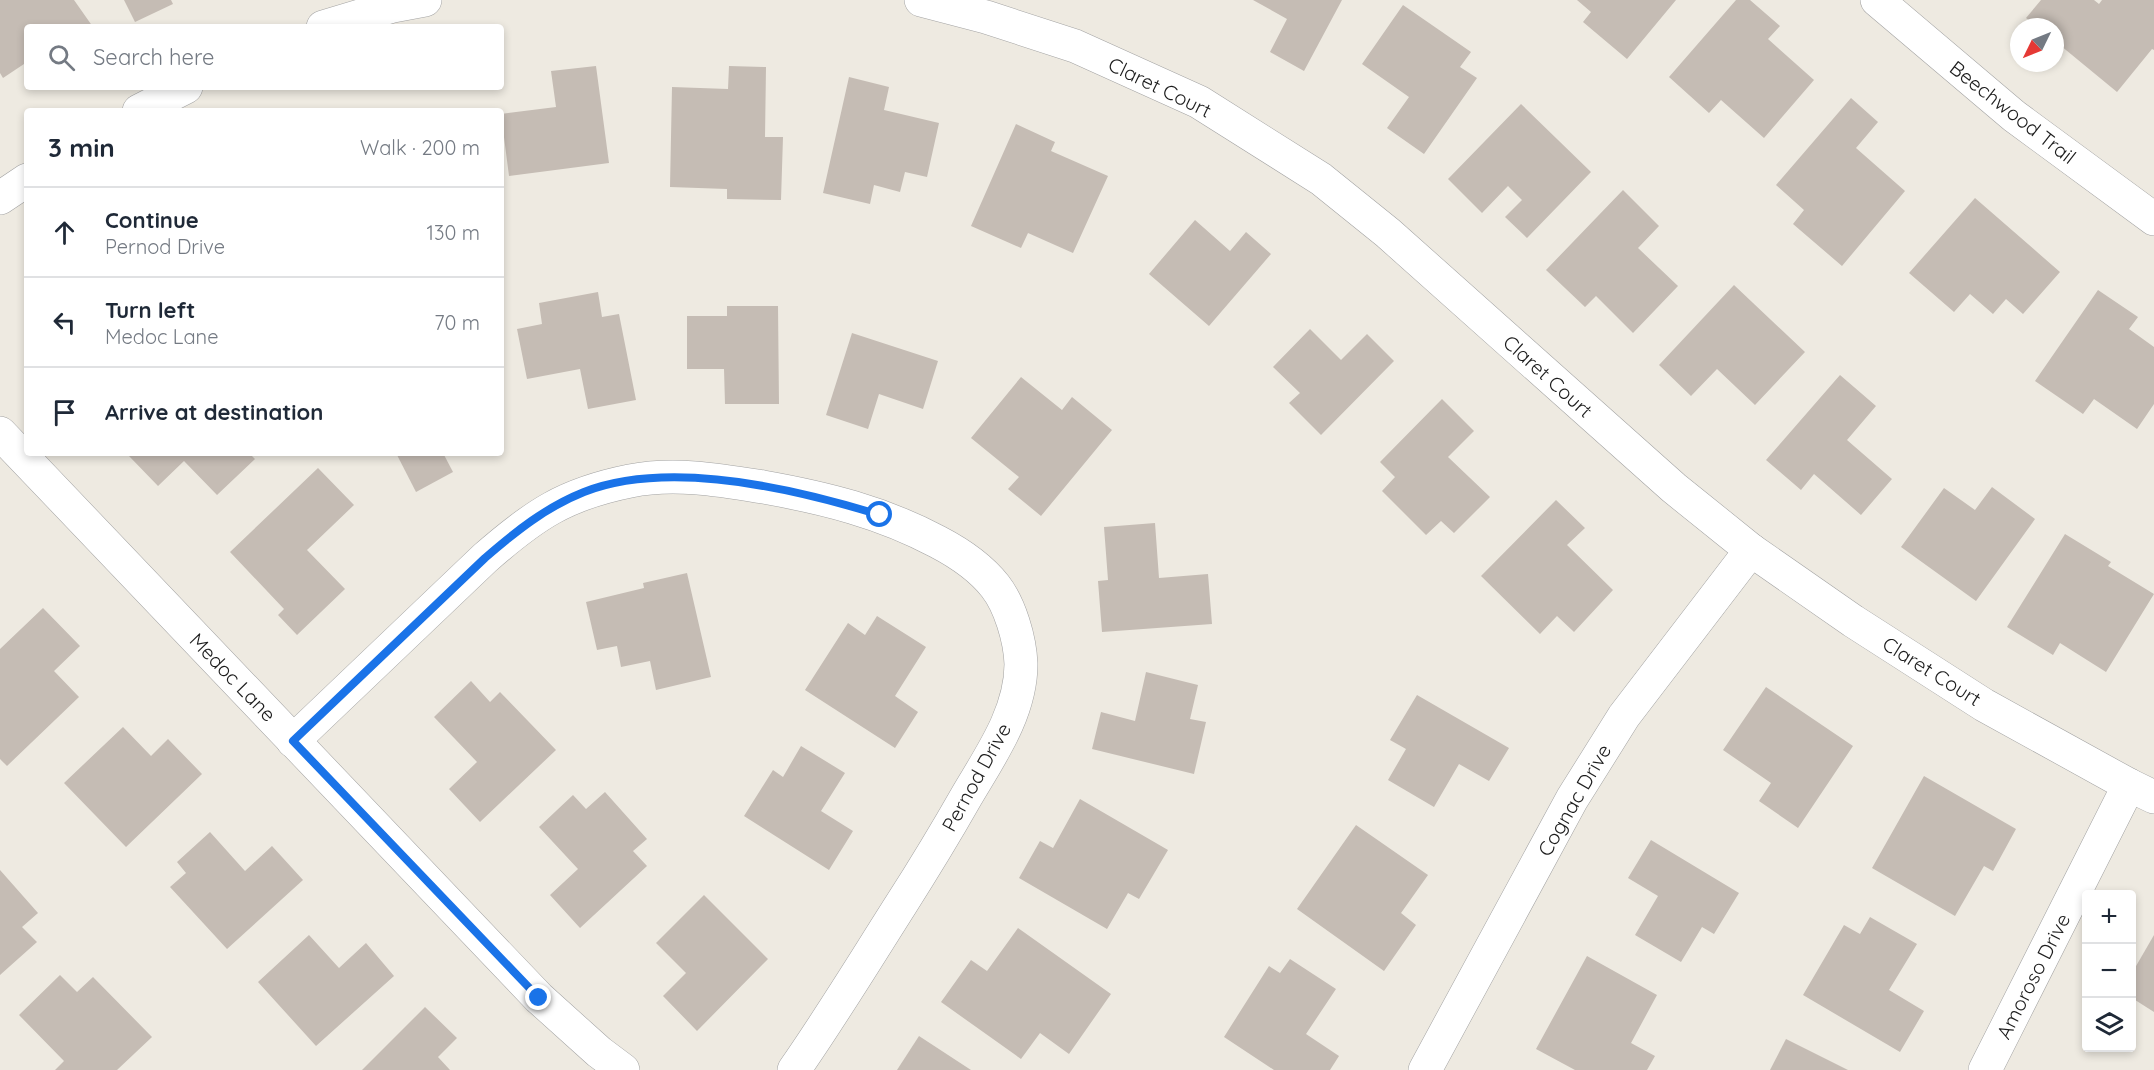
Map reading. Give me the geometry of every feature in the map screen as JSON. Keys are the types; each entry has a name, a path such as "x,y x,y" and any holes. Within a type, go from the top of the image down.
{"street":[{"path":"333,24 393,6 425,0"},
{"name":"Claret Court","path":"921,0 986,17 1075,46 1199,102 1321,179 1388,233 1674,488 1751,550 1853,621 1984,705 2141,791"},
{"name":"Beechwood Trail","path":"1877,0 2014,116 2154,219"},
{"path":"145,108 180,90"},
{"path":"0,198 24,182"},
{"name":"Medoc Lane","path":"0,433 539,998 599,1052 623,1070"},
{"name":"Pernod Drive","path":"293,741 507,539 545,510 585,492 633,480 663,478 683,477 736,482 805,495 880,515 916,530 964,556 995,586 1014,624 1021,664 1015,703 1000,739 934,852 794,1070"},
{"name":"Cognac Drive","path":"1425,1070 1572,799 1624,716 1751,550"},
{"name":"Amoroso Drive","path":"1985,1070 2141,791"}],"building":[{"path":"0,0 74,0 91,24 24,24 24,64 3,78 0,73"},
{"path":"124,0 171,0 173,4 135,22"},
{"path":"1253,0 1342,0 1304,71 1270,52 1287,19"},
{"path":"1577,0 1676,0 1627,59 1583,22 1591,12"},
{"path":"1736,0 1750,0 1780,26 1768,39 1814,80 1764,138 1721,100 1709,113 1669,77"},
{"path":"2041,0 2094,0 2099,4 2102,0 2154,0 2154,50 2152,49 2117,92 2064,48 2064,18 2026,18"},
{"path":"1403,5 1471,52 1460,67 1477,78 1424,154 1387,128 1409,97 1362,64"},
{"path":"596,66 609,163 509,176 504,137 504,114 556,107 551,71"},
{"path":"729,66 766,67 765,137 783,137 781,200 727,199 727,189 670,187 672,87 728,89"},
{"path":"849,77 889,87 884,110 939,123 927,177 905,172 900,192 874,185 870,204 823,193"},
{"path":"1851,98 1878,122 1856,148 1905,191 1842,266 1793,224 1804,210 1776,185"},
{"path":"1521,104 1591,172 1527,238 1505,217 1522,200 1508,186 1482,213 1448,179"},
{"path":"1016,124 1055,142 1051,151 1108,176 1073,253 1028,233 1021,248 971,226"},
{"path":"1623,190 1659,226 1638,248 1678,286 1633,333 1596,296 1585,307 1546,270"},
{"path":"1975,198 2060,272 2023,314 2006,299 1993,314 1970,294 1954,312 1909,273"},
{"path":"1195,220 1230,251 1246,232 1271,254 1209,326 1149,274"},
{"path":"1734,285 1805,352 1755,405 1717,369 1691,396 1659,365"},
{"path":"2098,290 2138,317 2129,329 2154,347 2154,404 2137,429 2094,399 2083,414 2035,381"},
{"path":"598,292 602,317 619,314 636,400 588,409 580,369 527,379 517,329 542,324 539,303"},
{"path":"727,306 778,306 779,404 725,404 724,369 687,369 687,316 727,316"},
{"path":"1310,329 1341,360 1367,334 1394,361 1321,435 1289,403 1300,393 1273,367"},
{"path":"852,333 938,361 923,409 879,394 868,429 826,415"},
{"path":"1840,375 1876,406 1847,440 1892,479 1861,515 1814,474 1801,490 1766,460"},
{"path":"1021,377 1062,410 1072,397 1112,430 1041,516 1008,489 1019,477 971,438"},
{"path":"1442,399 1474,431 1448,457 1490,497 1454,533 1441,521 1426,535 1382,491 1395,477 1380,462"},
{"path":"129,456 252,456 255,459 217,495 184,461 158,486"},
{"path":"398,456 445,456 453,472 416,492"},
{"path":"318,468 354,505 307,550 345,589 297,635 278,615 284,609 230,552"},
{"path":"1992,487 2035,519 1976,601 1901,547 1944,488 1975,510"},
{"path":"1556,500 1585,528 1567,545 1613,590 1574,632 1557,616 1540,634 1481,576"},
{"path":"1155,523 1159,578 1208,574 1212,624 1102,632 1098,581 1108,580 1104,527"},
{"path":"2065,534 2111,562 2108,566 2154,594 2106,672 2060,643 2053,655 2007,627"},
{"path":"687,573 711,677 656,690 650,661 621,667 617,646 597,650 586,602 644,588 643,583"},
{"path":"43,608 80,646 54,671 79,697 7,766 0,759 0,649"},
{"path":"877,616 926,647 895,696 918,712 895,748 805,690 848,623 865,635"},
{"path":"1146,672 1198,685 1190,719 1206,722 1194,774 1092,749 1101,712 1135,721"},
{"path":"471,681 490,702 500,692 556,750 480,822 449,789 477,762 434,717"},
{"path":"1766,687 1853,746 1798,828 1759,801 1771,783 1723,750"},
{"path":"1417,695 1509,748 1489,781 1459,764 1434,807 1388,780 1406,749 1390,740"},
{"path":"123,727 151,756 168,739 202,774 126,847 64,783"},
{"path":"801,746 845,773 821,811 853,831 829,870 744,816 773,770 783,777"},
{"path":"1924,776 2016,829 1993,871 1984,866 1955,916 1872,868"},
{"path":"605,792 647,839 633,851 647,866 580,928 550,895 578,869 539,827 573,795 586,809"},
{"path":"1080,799 1168,850 1139,899 1128,893 1107,929 1019,878 1040,841 1053,848"},
{"path":"1356,825 1428,875 1401,913 1416,925 1384,971 1297,909"},
{"path":"210,832 245,871 272,846 303,880 227,949 170,887 186,873 177,862"},
{"path":"1651,840 1739,893 1714,934 1702,927 1681,962 1635,935 1658,896 1628,878"},
{"path":"0,870 38,913 22,927 37,942 0,975"},
{"path":"704,895 768,959 697,1031 663,996 686,973 656,943"},
{"path":"1870,917 1917,944 1889,990 1924,1011 1900,1052 1803,995 1844,925 1860,934"},
{"path":"1018,928 1111,994 1069,1054 1040,1033 1021,1059 941,1002 971,960 987,971"},
{"path":"309,935 339,968 366,943 394,976 316,1046 258,982"},
{"path":"2154,935 2154,1012 2136,1001 2136,966"},
{"path":"1587,956 1657,995 1631,1043 1655,1056 1647,1070 1575,1070 1536,1049"},
{"path":"1290,959 1336,989 1306,1034 1339,1056 1330,1070 1274,1070 1224,1037 1269,966 1280,973"},
{"path":"60,975 77,992 93,977 152,1037 117,1070 55,1070 64,1061 19,1015"},
{"path":"425,1007 457,1038 438,1057 450,1070 362,1070"},
{"path":"919,1036 971,1070 897,1070"},
{"path":"1786,1039 1848,1070 1770,1070"}],"route":[{"path":"539,998 293,741 514,533 545,510 585,492 633,480 683,477 724,480 844,503 880,515"}]}
